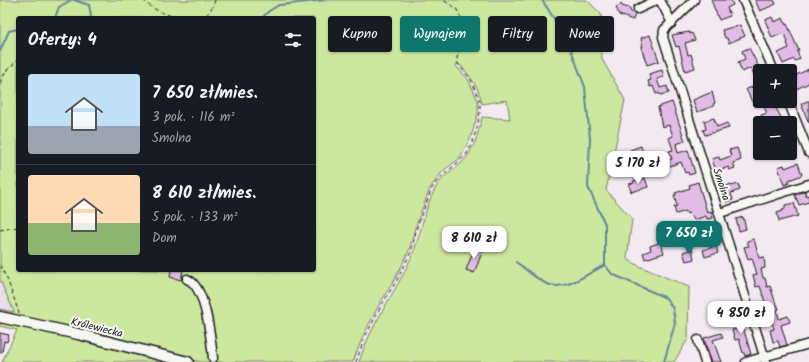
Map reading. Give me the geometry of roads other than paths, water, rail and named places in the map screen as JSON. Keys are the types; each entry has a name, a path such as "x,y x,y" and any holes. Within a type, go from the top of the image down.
{"main road":[{"name":"Królewiecka","path":"0,316 188,362"}],"street":[{"path":"638,9 659,0 672,23 694,0"},
{"path":"743,0 771,64"},
{"name":"Smolna","path":"672,23 664,30 663,37 765,359"},
{"path":"791,108 809,153"},
{"path":"720,214 809,184"},
{"path":"187,279 191,280 196,285 202,299 208,324 213,358"},
{"path":"698,340 705,362"},
{"path":"746,362 765,359 809,344"}],"waterway":[{"path":"56,16 59,7 71,0"},
{"path":"74,0 89,5 91,16"},
{"path":"264,16 279,5 326,0"},
{"path":"542,0 567,39 585,87 590,139 588,187 605,224 605,265 612,274 666,298 673,309 675,323 664,362"},
{"path":"0,51 9,31 16,29"},
{"path":"516,262 539,279 554,286 569,284 605,265"},
{"path":"0,311 13,314"}]}
